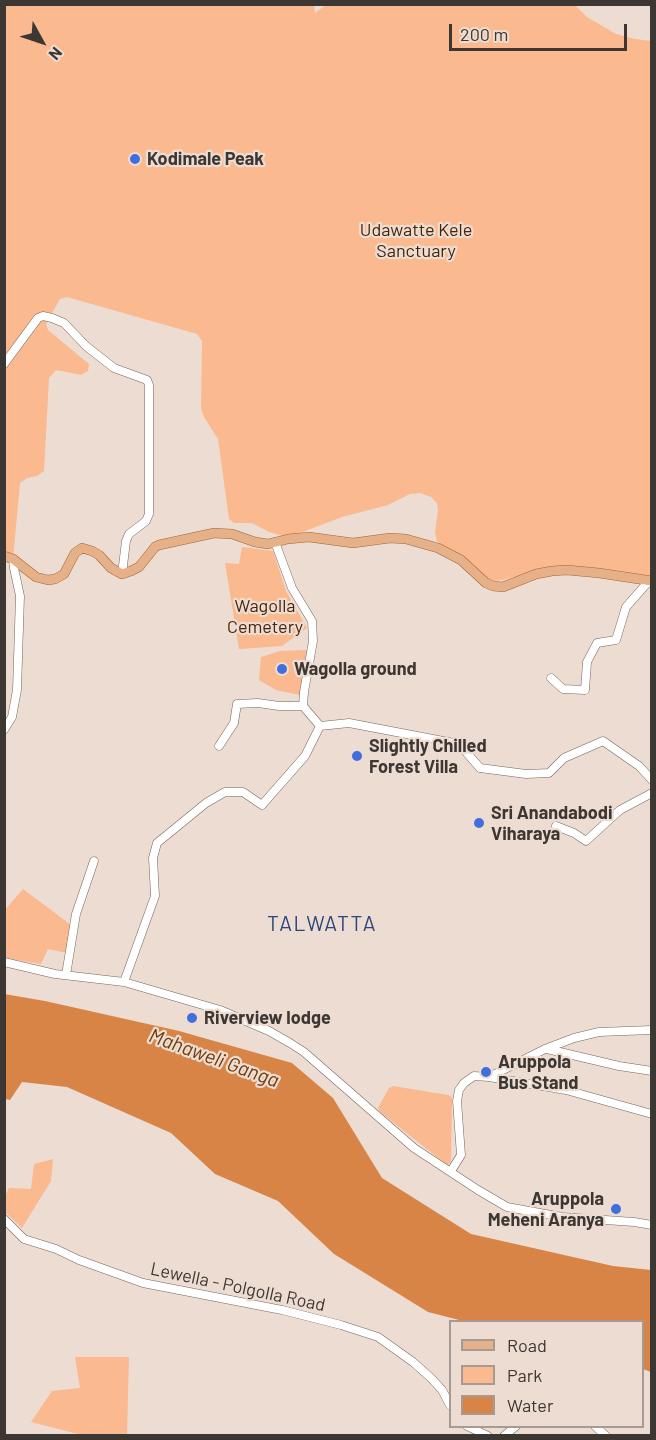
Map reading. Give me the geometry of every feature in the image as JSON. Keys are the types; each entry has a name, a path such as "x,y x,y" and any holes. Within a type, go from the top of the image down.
{"main road":[{"path":"9,558 36,577 48,580 64,574 75,553 82,549 92,550 111,568 122,574 139,567 159,545 214,533 232,534 262,543 309,537 353,543 406,538 446,552 461,560 486,583 498,587 536,574 567,570 650,581"}],"street":[{"path":"4,364 38,318 42,316 64,323 86,346 114,368 147,380 149,514 146,521 129,534 126,540 122,574"},
{"path":"275,542 292,588 312,621 313,641 303,706 320,726"},
{"path":"4,730 12,717 17,690 20,596 9,558"},
{"path":"551,678 563,689 585,690 587,662 597,643 616,640 627,607 650,581"},
{"path":"219,746 234,723 237,704 303,706"},
{"path":"320,726 349,723 459,744 480,768 526,774 549,772 564,758 603,741 639,766 651,780"},
{"path":"124,982 155,896 153,858 157,843 206,803 225,792 243,792 262,805 304,756 320,726"},
{"path":"556,826 586,840 620,810 651,793"},
{"path":"66,975 76,914 94,861"},
{"path":"4,962 66,975 124,982 220,1010 269,1031 291,1042 304,1052 414,1148 507,1207 562,1217 651,1225"},
{"path":"489,1077 545,1049 574,1038 599,1032 651,1030"},
{"path":"545,1049 651,1071"},
{"path":"451,1171 461,1155 457,1101 459,1090 474,1076 566,1090 651,1114"},
{"name":"Lewella - Polgolla Road","path":"4,1219 24,1239 143,1283 312,1317 378,1337 431,1378 442,1390 449,1403"},
{"path":"471,1428 488,1436"}],"green space":[{"name":"Udawatte Kele Sanctuary","path":"314,4 315,13 327,4 575,5 587,17 616,34 651,41 651,576 638,578 621,572 589,567 548,567 492,581 484,578 466,558 437,541 435,533 437,503 431,497 420,493 410,494 388,505 342,517 297,534 283,536 252,523 234,523 229,519 218,439 201,408 202,341 197,334 67,297 60,299 46,324 48,330 89,364 88,371 81,375 56,370 49,378 44,471 20,483 13,559 5,556 5,5"},
{"name":"Wagolla Cemetery","path":"242,547 273,551 286,591 307,628 282,646 239,649 225,563 239,564"},
{"name":"Wagolla ground","path":"307,650 300,695 276,690 259,680 261,657 280,651"},
{"path":"23,889 71,925 67,953 48,949 41,964 5,958 4,911"},
{"path":"393,1086 452,1097 451,1162 447,1165 380,1112 378,1108 389,1088"},
{"path":"53,1159 51,1181 22,1228 5,1212 5,1196 9,1188 31,1189 34,1164"},
{"path":"75,1357 129,1357 127,1435 82,1435 31,1422 52,1391 80,1388"}],"water":[{"name":"Mahaweli Ganga","path":"4,994 179,1031 292,1063 333,1098 382,1178 471,1234 613,1266 651,1270 651,1372 644,1369 644,1320 459,1320 428,1312 334,1254 278,1201 215,1174 171,1133 67,1087 22,1082 10,1100 5,1099"}],"place":[{"name":"Kodimale Peak","path":"135,159"},
{"name":"Wagolla ground","path":"282,669"},
{"name":"Slightly Chilled Forest Villa","path":"357,756"},
{"name":"Sri Anandabodi Viharaya","path":"479,823"},
{"name":"Riverview lodge","path":"192,1018"},
{"name":"Aruppola Bus Stand","path":"486,1072"},
{"name":"Aruppola Meheni Aranya","path":"616,1209"}],"district":[{"name":"TALWATTA","path":"322,924"}]}
